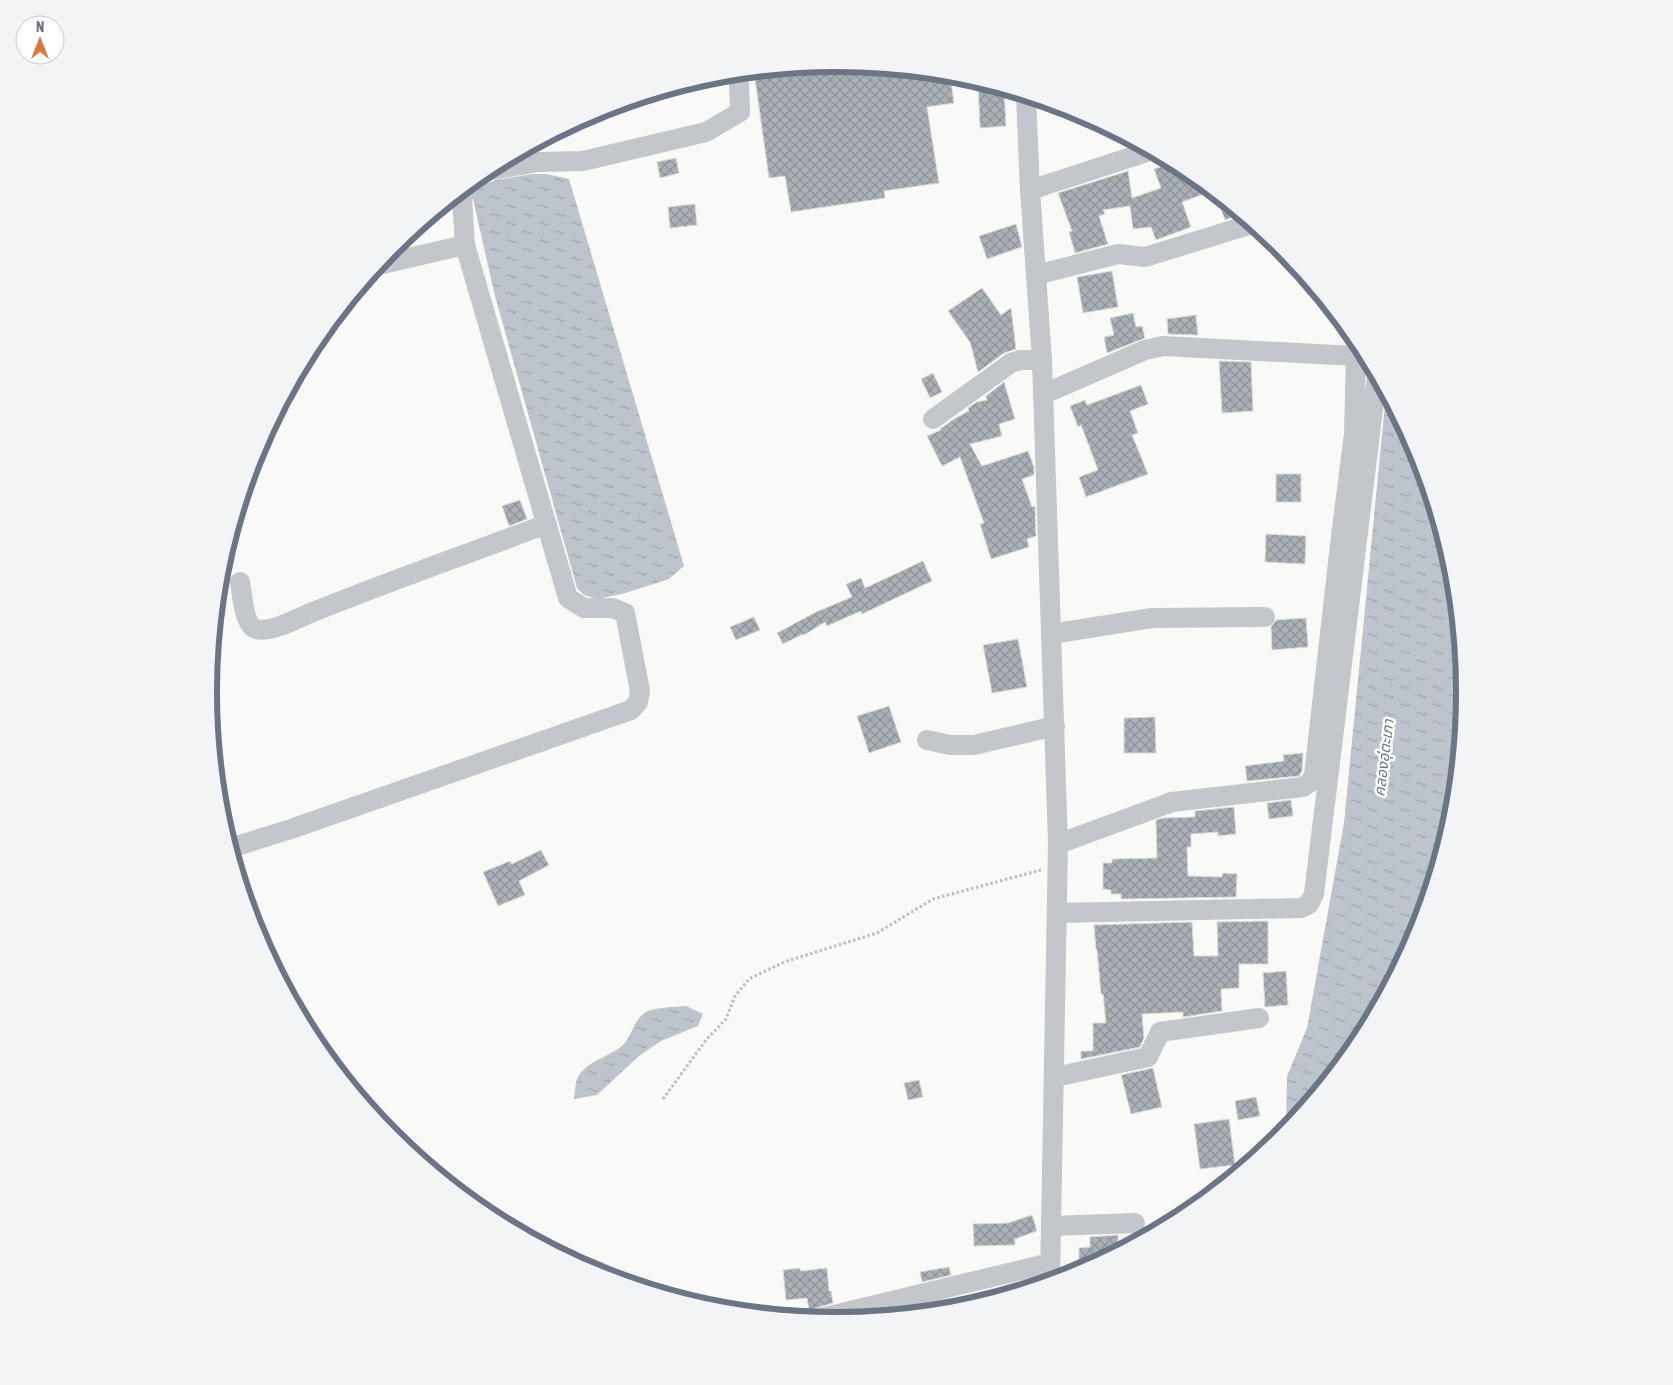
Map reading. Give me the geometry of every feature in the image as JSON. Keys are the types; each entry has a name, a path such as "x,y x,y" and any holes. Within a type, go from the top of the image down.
{"street":[{"path":"508,167 538,162 583,161 706,132 740,112 738,81"},
{"path":"854,1312 1050,1272 1058,844 1044,394 1030,190 1026,102"},
{"path":"1030,190 1142,154"},
{"path":"236,846 291,829 631,710 638,702 640,691 625,613 613,608 584,608 568,598 465,245 462,199"},
{"path":"1036,275 1118,254 1145,257 1245,226"},
{"path":"390,262 465,245"},
{"path":"1044,394 1145,350 1163,346 1353,349"},
{"path":"1058,844 1172,802 1303,787 1310,782 1314,775 1339,545 1354,434 1357,356"},
{"path":"934,419 1011,363 1020,360 1042,360"},
{"path":"1057,913 1301,908 1309,904 1314,894 1376,387"},
{"path":"240,582 244,607 248,622 252,628 275,628 350,597 547,524"},
{"path":"1051,634 1152,618 1265,617"},
{"path":"927,740 950,745 974,744 1054,726"},
{"path":"1054,1077 1148,1057 1160,1032 1259,1018"},
{"path":"1051,1226 1135,1223"}],"path":[{"path":"663,1098 706,1040 726,1019 735,996 749,979 784,962 877,933 933,899 1057,866"}],"water":[{"path":"532,174 546,174 569,179 684,566 669,579 622,594 597,599 584,595 577,588 495,296 473,199 477,188 496,180"},
{"name":"คลองอุ่ตะเภา","path":"1385,404 1393,418 1424,493 1445,572 1455,652 1455,733 1451,773 1445,813 1424,892 1393,967 1352,1037 1328,1070 1286,1119 1287,1076 1307,1028 1344,823"},
{"path":"686,1006 703,1014 698,1026 661,1041 639,1056 597,1095 574,1099 576,1081 581,1073 592,1063 623,1045 627,1041 636,1022 643,1014 667,1007"}],"building":[{"path":"836,72 877,74 951,83 954,103 927,107 939,183 884,191 885,198 791,212 785,176 769,178 755,78"},
{"path":"978,89 1004,96 1006,126 980,128"},
{"path":"676,158 679,173 660,178 657,162"},
{"path":"1163,166 1204,194 1182,202 1191,227 1156,240 1151,227 1133,229 1130,206 1103,210 1105,214 1099,216 1108,244 1075,253 1069,232 1072,231 1058,193 1128,171 1132,198 1161,188 1154,169"},
{"path":"695,204 697,225 670,228 668,207"},
{"path":"1220,206 1233,217 1225,220"},
{"path":"1016,224 1022,247 987,259 979,236"},
{"path":"1112,271 1118,307 1083,313 1077,277"},
{"path":"982,288 1001,315 1011,308 1016,349 1004,353 978,372 970,342 948,311"},
{"path":"1133,313 1136,327 1142,326 1145,338 1107,353 1104,337 1114,335 1110,318"},
{"path":"1196,315 1198,335 1168,334 1167,319"},
{"path":"1219,361 1251,362 1253,411 1222,413"},
{"path":"933,373 942,392 930,398 921,379"},
{"path":"1004,382 1015,419 999,424 1002,436 970,444 982,466 1028,451 1034,467 1034,475 1022,479 1032,507 1035,506 1036,536 1027,539 1029,547 991,559 980,524 984,523 960,457 942,466 927,436 941,430 954,419 969,411 968,408 977,402 987,400 986,396"},
{"path":"1141,385 1148,404 1130,411 1138,433 1132,435 1148,474 1086,497 1079,477 1098,470 1081,425 1078,427 1070,406 1085,400 1087,405"},
{"path":"1276,474 1301,474 1301,502 1276,502"},
{"path":"520,500 527,519 509,526 502,506"},
{"path":"1266,534 1306,536 1305,564 1265,562"},
{"path":"923,561 932,581 862,614 861,611 827,626 825,622 804,635 783,644 777,633 816,612 852,597 846,584 861,578 865,588"},
{"path":"754,617 760,630 736,640 730,627"},
{"path":"1306,618 1308,647 1272,650 1271,627 1276,620"},
{"path":"1018,639 1027,687 992,693 983,645"},
{"path":"889,706 901,742 869,753 857,716"},
{"path":"1155,717 1156,753 1124,753 1124,718"},
{"path":"1303,753 1302,771 1299,776 1247,781 1245,766 1284,761 1283,755"},
{"path":"1291,800 1293,816 1269,819 1267,803"},
{"path":"1234,807 1236,834 1218,836 1218,832 1191,834 1191,847 1187,847 1188,876 1222,877 1223,873 1237,874 1236,897 1121,899 1121,894 1111,894 1111,890 1103,889 1103,863 1112,863 1112,859 1157,858 1156,820 1195,817 1195,811"},
{"path":"541,850 549,865 519,881 525,895 498,906 483,872 510,861 512,864"},
{"path":"1268,921 1268,964 1239,964 1239,988 1221,989 1222,1011 1183,1017 1183,1012 1142,1014 1144,1038 1140,1047 1081,1059 1081,1051 1093,1051 1093,1023 1106,1023 1094,925 1192,922 1194,956 1218,956 1217,922"},
{"path":"1286,971 1288,1005 1265,1007 1263,973"},
{"path":"1153,1068 1162,1107 1131,1114 1121,1075"},
{"path":"919,1080 923,1097 908,1100 904,1083"},
{"path":"1256,1097 1260,1116 1238,1120 1235,1101"},
{"path":"1229,1119 1235,1165 1200,1169 1194,1124"},
{"path":"1032,1215 1037,1231 1015,1239 1015,1245 974,1246 973,1224 1008,1223"},
{"path":"1118,1235 1118,1245 1079,1263 1079,1248 1090,1247 1090,1237"},
{"path":"949,1267 951,1275 922,1282 920,1272"},
{"path":"800,1268 800,1271 827,1268 829,1291 831,1291 833,1303 809,1310 807,1298 786,1300 783,1270"},
{"path":"985,1291 986,1294 970,1298 969,1295"}]}
